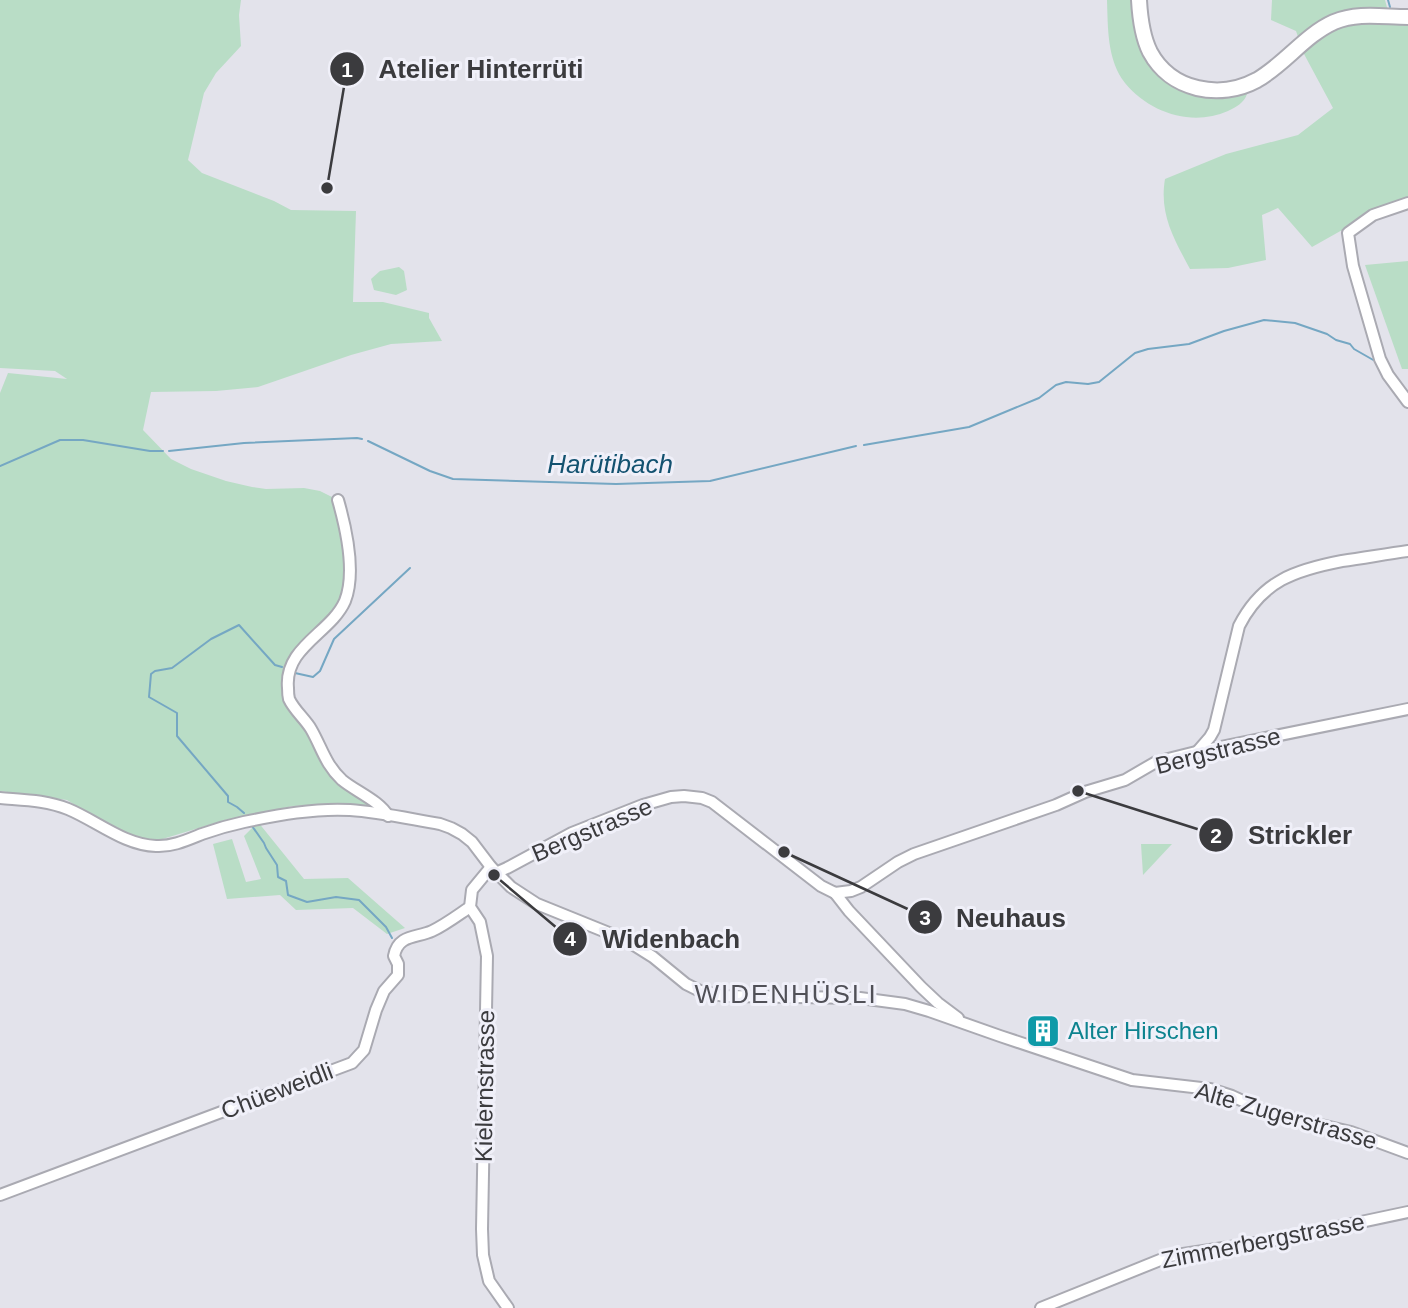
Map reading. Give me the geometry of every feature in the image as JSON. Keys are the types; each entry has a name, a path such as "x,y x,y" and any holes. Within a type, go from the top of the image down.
{"main road":[{"path":"1139,0 1144,38 1156,61 1180,82 1197,89 1210,90 1231,89 1256,80 1326,26 1343,19 1362,16 1408,17"}],"street":[{"path":"1408,203 1373,215 1348,233 1353,266 1380,359 1408,402"},
{"path":"338,500 348,544 348,590 337,613 291,664 289,699 312,730 336,774 382,808 388,816"},
{"path":"1196,752 1214,730 1239,626 1262,593 1284,578 1307,568 1408,551"},
{"name":"Bergstrasse","path":"494,869 507,869 572,833 607,818 671,797 693,796 712,802 821,886 835,893 851,891 914,854 1125,780 1156,762 1408,709"},
{"path":"1214,730 1217,740 1224,747"},
{"path":"0,798 57,805 135,843 153,846 173,845 233,824 301,812 337,810 451,828 472,842 494,869 472,890 470,907"},
{"name":"Alte Zugerstrasse","path":"494,869 511,887 537,905 633,944 686,984 700,991 724,996 860,998 905,1004 1132,1080 1210,1089 1269,1113 1351,1132 1408,1153"},
{"path":"835,893 921,987 962,1023"},
{"name":"Chüeweidli","path":"0,1195 352,1063 364,1050 384,991 398,975 395,948 409,937 431,932 470,907"},
{"name":"Kielernstrasse","path":"470,907 480,922 487,956 482,1215 484,1255 489,1281 508,1308"},
{"name":"Zimmerbergstrasse","path":"1041,1308 1170,1256 1276,1240 1408,1212"}],"green space":[{"path":"0,0 241,0 241,46 216,73 204,93 188,160 202,173 291,210 356,211 353,302 383,302 429,313 429,318 442,341 391,344 258,387 151,392 143,430 171,459 191,469 252,487 320,491 332,497 338,505 344,536 346,589 336,609 289,658 284,673 303,723 330,773 375,808 343,804 293,806 225,820 156,841 138,838 67,800 0,791 0,393 8,373 67,379 55,371 0,368"},
{"path":"1107,0 1134,0 1136,21 1173,82 1244,90 1247,94 1244,100 1228,111 1200,118 1172,114 1147,102 1125,83 1115,64 1110,43"},
{"path":"1272,0 1385,0 1391,22 1408,21 1408,200 1362,215 1312,247 1278,208 1262,215 1266,260 1228,268 1190,269 1169,226 1164,204 1165,179 1226,154 1298,135 1333,108 1304,54 1296,31 1271,20"},
{"path":"1408,261 1408,369 1402,369 1365,265"},
{"path":"399,267 404,271 407,290 396,295 374,290 371,279 380,271"},
{"path":"258,822 304,879 348,878 405,928 387,934 353,908 296,910 280,895 227,899 213,844 232,839 246,882 261,879 244,836"},
{"path":"1141,844 1172,844 1143,875"}],"waterway":[{"path":"1388,0 1390,7"},
{"path":"864,445 969,427 1039,398 1056,385 1066,382 1099,382 1135,353 1189,344 1264,320 1295,323 1327,334 1350,344 1375,361"},
{"name":"Harütibach","path":"169,451 244,443 362,439"},
{"name":"Harütibach","path":"0,466 60,440 83,440 163,451"},
{"name":"Harütibach","path":"368,441 453,479 616,484 710,481 856,446"},
{"path":"295,673 313,677 320,671 334,639 410,568"},
{"path":"244,813 228,802 228,796 177,736 177,713 149,697 151,674 172,668 211,639 239,625 275,665 282,667"},
{"path":"252,826 277,865 278,877 286,881 288,895 307,902 336,897 359,900 386,927 392,938"}],"place":[{"name":"Atelier Hinterrüti","path":"327,188"},
{"name":"Strickler","path":"1078,791"},
{"name":"Neuhaus","path":"784,852"},
{"name":"Widenbach","path":"494,875"},
{"name":"Alter Hirschen","path":"1043,1031"}],"district":[{"name":"WIDENHÜSLI","path":"786,994"}]}
